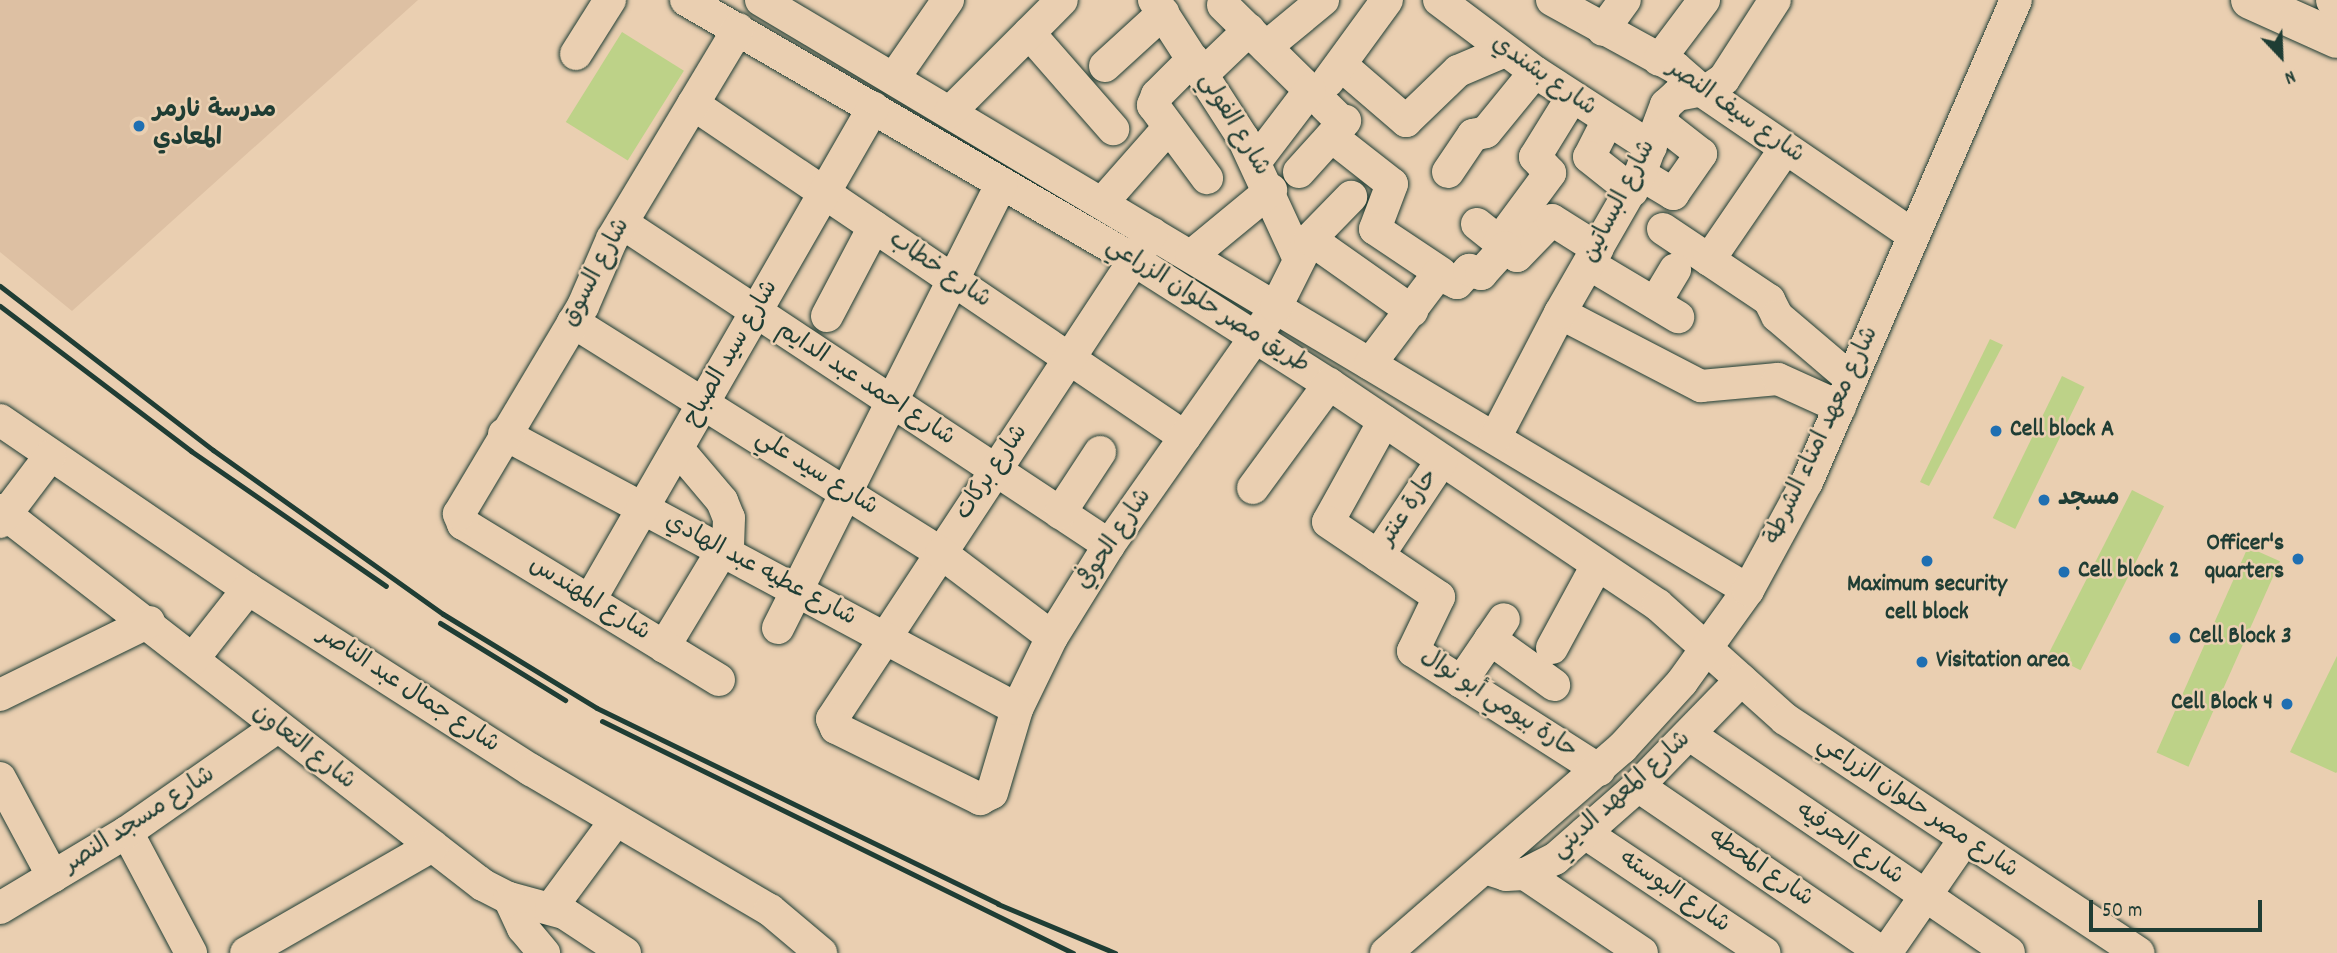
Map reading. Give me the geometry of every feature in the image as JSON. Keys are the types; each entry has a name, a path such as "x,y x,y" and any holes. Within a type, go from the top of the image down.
{"highway":[{"path":"2250,0 2337,38"}],"street":[{"path":"576,54 610,0"},
{"name":"طريق مصر حلوان الزراعي","path":"686,0 1134,260 1329,384 1442,460 1597,565 1709,647"},
{"name":"طريق مصر حلوان الزراعي","path":"761,0 1748,590"},
{"path":"1256,161 1312,93 1341,65 1387,0"},
{"name":"شارع بشندي","path":"1439,0 1505,51 1607,122 1646,159"},
{"name":"شارع سيف النصر","path":"1553,0 1659,60 1913,235"},
{"path":"1603,30 1625,0"},
{"path":"1659,60 1704,0"},
{"name":"شارع البساتين","path":"1495,438 1560,313 1594,257 1646,159 1671,100 1702,91 1724,79 1776,0"},
{"name":"شارع معهد امناء الشرطة","path":"1385,953 1598,770 1653,716 1709,647 1748,590 1802,493 2016,0"},
{"path":"894,78 939,3"},
{"path":"1207,178 1153,105 1155,98 1198,66 1257,38 1312,3"},
{"path":"1223,5 1312,93 1337,130 1392,184 1375,229 1457,283 1469,270 1481,274 1494,238 1550,173 1535,157 1572,97"},
{"path":"1105,66 1159,7"},
{"name":"شارع الفولي","path":"1159,7 1256,161 1304,248"},
{"path":"950,112 1043,11 1113,129"},
{"path":"783,55 804,24"},
{"name":"شارع السوق","path":"460,519 460,508 573,322 622,223 738,29"},
{"path":"1341,65 1403,120 1409,120 1458,71 1505,51"},
{"path":"1448,172 1474,135 1486,132 1535,72"},
{"path":"1279,135 1304,166 1369,89"},
{"name":"شارع خطاب","path":"693,104 1185,438"},
{"name":"شارع سيد الصباح","path":"590,600 873,108"},
{"path":"1607,122 1589,157 1646,159"},
{"path":"1102,203 1169,127"},
{"path":"1709,260 1786,149"},
{"path":"778,628 1002,183"},
{"path":"1191,257 1271,190"},
{"name":"شارع الحوفي","path":"992,793 1017,709 1052,637 1109,545 1276,307 1304,248 1350,197"},
{"path":"1494,238 1518,255 1552,220 1594,257 1666,310 1675,270"},
{"name":"شارع احمد عبد الدايم","path":"622,223 1109,545"},
{"path":"827,316 874,227"},
{"path":"1663,229 1769,300 1777,316 1845,393"},
{"name":"شارع بركات","path":"992,793 980,799 836,728 835,713 1152,233"},
{"path":"1304,248 1412,311"},
{"path":"1370,364 1441,273"},
{"path":"1560,313 1701,386 1779,379 1845,393"},
{"name":"شارع سيد علي","path":"573,322 941,553 1052,637"},
{"path":"1253,488 1329,384"},
{"name":"شارع جمال عبد الناصر","path":"0,420 248,589 616,820 770,910 821,953"},
{"name":"حارة بيومي أبو نوال","path":"1384,421 1327,518 1439,597 1412,649 1598,770"},
{"name":"شارع عطيه عبد الهادي","path":"504,434 1017,709"},
{"path":"664,647 725,553 732,536 722,501 678,449"},
{"path":"1060,513 1100,452"},
{"path":"3,515 50,456"},
{"name":"حارة عنتر","path":"1378,556 1442,460"},
{"name":"شارع التعاون","path":"3,515 149,622 276,728 483,885 509,898 551,908 625,953"},
{"name":"شارع المهندس","path":"460,519 719,680"},
{"path":"1552,648 1597,565"},
{"path":"193,659 248,589"},
{"path":"0,695 149,622"},
{"path":"1461,681 1497,629 1554,685"},
{"name":"شارع مصر حلوان الزراعي","path":"1709,647 1741,680 1786,719 2137,953"},
{"name":"شارع المعهد الديني","path":"1485,868 1506,875 1525,874 1555,859 1638,786 1741,680"},
{"name":"شارع مسجد النصر","path":"0,908 127,832 276,728"},
{"name":"شارع الحرفيه","path":"1690,735 2009,953"},
{"path":"0,778 53,877"},
{"name":"شارع المحطه","path":"1638,786 1884,953"},
{"path":"551,908 616,820"},
{"path":"127,832 191,953"},
{"name":"شارع البوسته","path":"1585,833 1763,953"},
{"path":"1884,953 1964,840"},
{"path":"265,949 432,846"},
{"path":"1525,874 1642,953"},
{"path":"509,898 523,928 544,953"}],"shaded area":[{"name":"مدرسة نارمر المعادي","path":"0,0 418,0 72,311 0,252"}],"green space":[{"path":"622,32 684,71 628,161 566,122"},
{"path":"1990,339 2003,345 1929,486 1920,482"},
{"path":"2062,376 2084,387 2015,529 1993,518"},
{"path":"2132,490 2164,506 2081,670 2048,654"},
{"path":"2248,547 2280,561 2188,767 2156,753"},
{"path":"2337,656 2337,772 2336,773 2290,752"}],"railway":[{"path":"0,286 213,450 443,614 597,708 998,904 1115,953"},
{"path":"0,306 191,451 386,586"},
{"path":"440,623 565,700"},
{"path":"602,721 1073,953"}],"place":[{"name":"مدرسة نارمر المعادي","path":"139,126"},
{"name":"Cell block A","path":"1996,431"},
{"name":"مسجد","path":"2044,500"},
{"name":"Officer's quarters","path":"2298,559"},
{"name":"Maximum security cell block","path":"1927,561"},
{"name":"Cell block 2","path":"2064,572"},
{"name":"Cell Block 3","path":"2175,638"},
{"name":"Visitation area","path":"1922,662"},
{"name":"Cell Block 4","path":"2287,704"}]}
